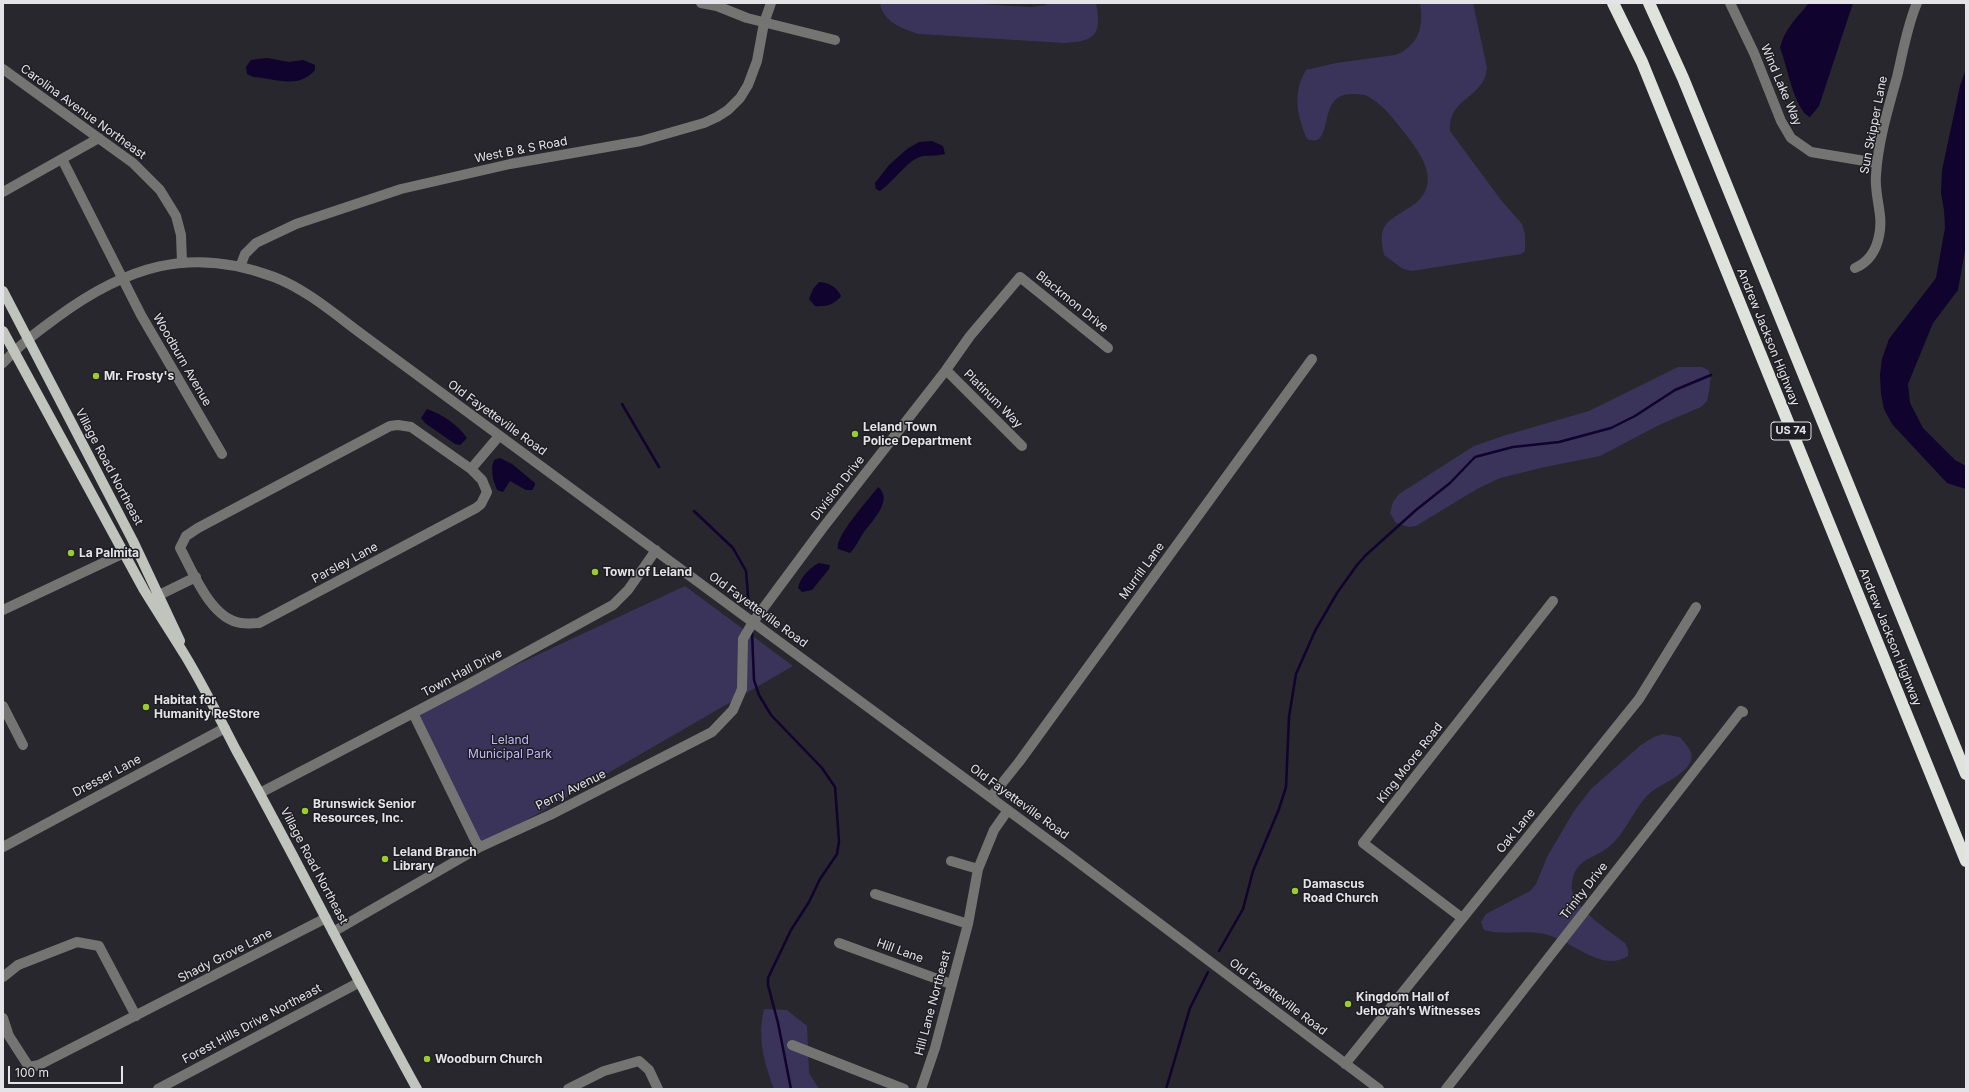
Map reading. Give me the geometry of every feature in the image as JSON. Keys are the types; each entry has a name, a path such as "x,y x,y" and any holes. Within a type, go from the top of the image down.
{"highway":[{"name":"Andrew Jackson Highway","path":"1613,3 1642,62 1966,861"},
{"name":"Andrew Jackson Highway","path":"1649,3 1683,78 1966,774"}],"main road":[{"name":"Village Road Northeast","path":"3,291 160,595 186,657 326,918 358,983 417,1089"},
{"name":"Village Road Northeast","path":"3,331 150,600 168,631 186,657"}],"street":[{"path":"701,3 717,6 764,22 835,40"},
{"name":"West B & S Road","path":"240,267 245,254 256,243 296,224 401,189 510,164 641,141 704,123 717,117 728,110 740,98 748,85 757,61 764,22 771,3"},
{"name":"Wind Lake Way","path":"1730,3 1754,53 1781,121 1791,138 1811,152 1877,163"},
{"name":"Sun Skipper Lane","path":"1855,268 1870,258 1880,234 1880,219 1875,184 1877,163 1888,108 1909,27 1917,3"},
{"name":"Carolina Avenue Northeast","path":"3,69 133,163 160,190 176,216 181,235 182,263"},
{"path":"3,192 99,138"},
{"name":"Woodburn Avenue","path":"62,159 141,315 222,454"},
{"name":"Old Fayetteville Road","path":"3,362 14,350 77,303 122,277 140,271 182,263 240,267 275,277 304,293 656,550 1008,810 1379,1089"},
{"name":"Blackmon Drive","path":"1020,277 1108,348"},
{"name":"Division Drive","path":"753,622 822,529 946,370 970,336 1020,277"},
{"name":"Murrill Lane","path":"990,797 1023,755 1312,359"},
{"name":"Platinum Way","path":"946,370 1022,446"},
{"name":"Parsley Lane","path":"398,425 411,427 471,469 482,480 486,492 482,504 259,623 239,623 216,611 201,589 180,548 186,536 390,426 398,425"},
{"path":"471,469 499,436"},
{"name":"Town Hall Drive","path":"260,793 413,713 613,605 628,590 656,550"},
{"path":"3,610 124,553"},
{"path":"150,600 196,577"},
{"name":"King Moore Road","path":"1462,918 1363,843 1553,601"},
{"name":"Oak Lane","path":"1345,1064 1639,699 1696,607"},
{"name":"Perry Avenue","path":"333,932 480,847 557,812 712,732 733,710 742,689 743,639 753,622"},
{"path":"3,706 23,745"},
{"name":"Trinity Drive","path":"1446,1089 1741,711 1743,712"},
{"path":"413,713 476,842 480,847"},
{"name":"Dresser Lane","path":"3,847 224,728"},
{"path":"952,861 978,868 994,830 1008,810"},
{"name":"Hill Lane Northeast","path":"922,1089 935,1048 968,924 978,868"},
{"path":"875,894 968,924"},
{"name":"Shady Grove Lane","path":"3,1018 9,1036 29,1068 39,1065 326,918"},
{"path":"3,977 18,965 77,942 99,946 121,985 136,1016"},
{"name":"Hill Lane","path":"839,943 951,984"},
{"name":"Forest Hills Drive Northeast","path":"158,1089 358,983"},
{"path":"792,1045 904,1089"},
{"path":"568,1089 604,1071 639,1061 649,1070 658,1089"}],"green space":[{"path":"880,3 962,3 1031,7 1046,5 1048,3 1096,3 1098,23 1097,30 1094,35 1089,38 1083,41 1064,43 919,34 900,27 894,23 884,14"},
{"path":"1420,3 1473,3 1487,68 1485,78 1480,86 1454,111 1450,131 1501,200 1522,224 1525,234 1525,251 1521,254 1412,271 1403,269 1384,255 1382,234 1387,223 1419,200 1425,192 1428,184 1428,176 1426,167 1418,151 1394,120 1380,105 1367,96 1356,94 1341,96 1333,102 1321,136 1316,140 1307,139 1301,121 1298,104 1299,88 1306,70 1336,63 1395,55 1403,51 1415,41 1418,34 1421,20"},
{"path":"1678,367 1702,367 1708,370 1711,375 1707,401 1701,407 1661,424 1600,456 1500,478 1477,489 1416,526 1409,527 1396,523 1390,513 1393,502 1399,494 1474,446 1506,435 1589,411"},
{"name":"Leland Municipal Park","path":"685,586 793,666 480,847 413,713"},
{"path":"1663,734 1680,737 1688,748 1692,757 1689,765 1674,778 1651,792 1639,806 1613,843 1581,864 1575,872 1572,881 1574,897 1579,905 1602,926 1625,943 1628,949 1628,956 1618,960 1608,961 1598,959 1558,939 1540,933 1492,932 1484,930 1481,922 1486,914 1530,891 1536,884 1547,857 1574,811 1591,789 1641,745 1654,737"},
{"path":"764,1009 787,1010 807,1026 809,1073 819,1089 774,1089 767,1069 761,1040"}],"shaded area":[{"path":"1809,3 1853,3 1819,106 1810,117 1804,113 1795,96 1780,48 1784,36 1796,18"},
{"path":"267,58 289,62 303,60 315,65 315,70 301,80 294,81 253,77 247,74 246,67 251,60"},
{"path":"1966,69 1966,245 1958,290 1933,323 1908,384 1910,403 1923,428 1955,460 1966,466 1966,489 1947,483 1892,424 1884,409 1881,394 1880,375 1882,359 1889,339 1936,278 1945,228 1941,193 1942,170 1960,86"},
{"path":"932,141 943,146 945,154 917,158 880,191 876,189 875,183 889,165 907,149 919,142"},
{"path":"819,282 826,283 837,290 841,296 836,302 830,305 815,306 809,299 813,289"},
{"path":"427,409 449,420 467,438 460,445 455,444 425,423 421,418"},
{"path":"500,458 512,464 535,483 532,490 526,490 510,481 503,492 497,490 493,479 492,467 494,460"},
{"path":"878,487 884,498 880,510 850,553 838,549 838,543 841,536"},
{"path":"819,563 830,565 829,569 812,590 802,592 798,588 803,576"}],"waterway":[{"path":"1219,951 1243,909 1253,871 1279,809 1286,787 1289,717 1296,674 1315,631 1337,593 1357,565 1416,510 1450,483 1475,457 1513,447 1559,442 1611,428 1635,416 1675,390 1711,375"},
{"path":"622,404 659,467"},
{"path":"694,511 733,548 746,571 749,607"},
{"path":"752,632 754,680 759,695 771,715 822,768 835,787 839,841 837,854 820,879 809,902 791,930 768,978 768,985 778,1023 791,1089"},
{"path":"1166,1089 1190,1008 1208,972"}],"place":[{"name":"Mr. Frosty's","path":"96,376"},
{"name":"Leland Town Police Department","path":"855,434"},
{"name":"La Palmita","path":"71,553"},
{"name":"Town of Leland","path":"595,572"},
{"name":"Habitat for Humanity ReStore","path":"146,707"},
{"name":"Brunswick Senior Resources, Inc.","path":"305,811"},
{"name":"Leland Branch Library","path":"385,859"},
{"name":"Damascus Road Church","path":"1295,891"},
{"name":"Kingdom Hall of Jehovah’s Witnesses","path":"1348,1004"},
{"name":"Woodburn Church","path":"427,1059"}]}
